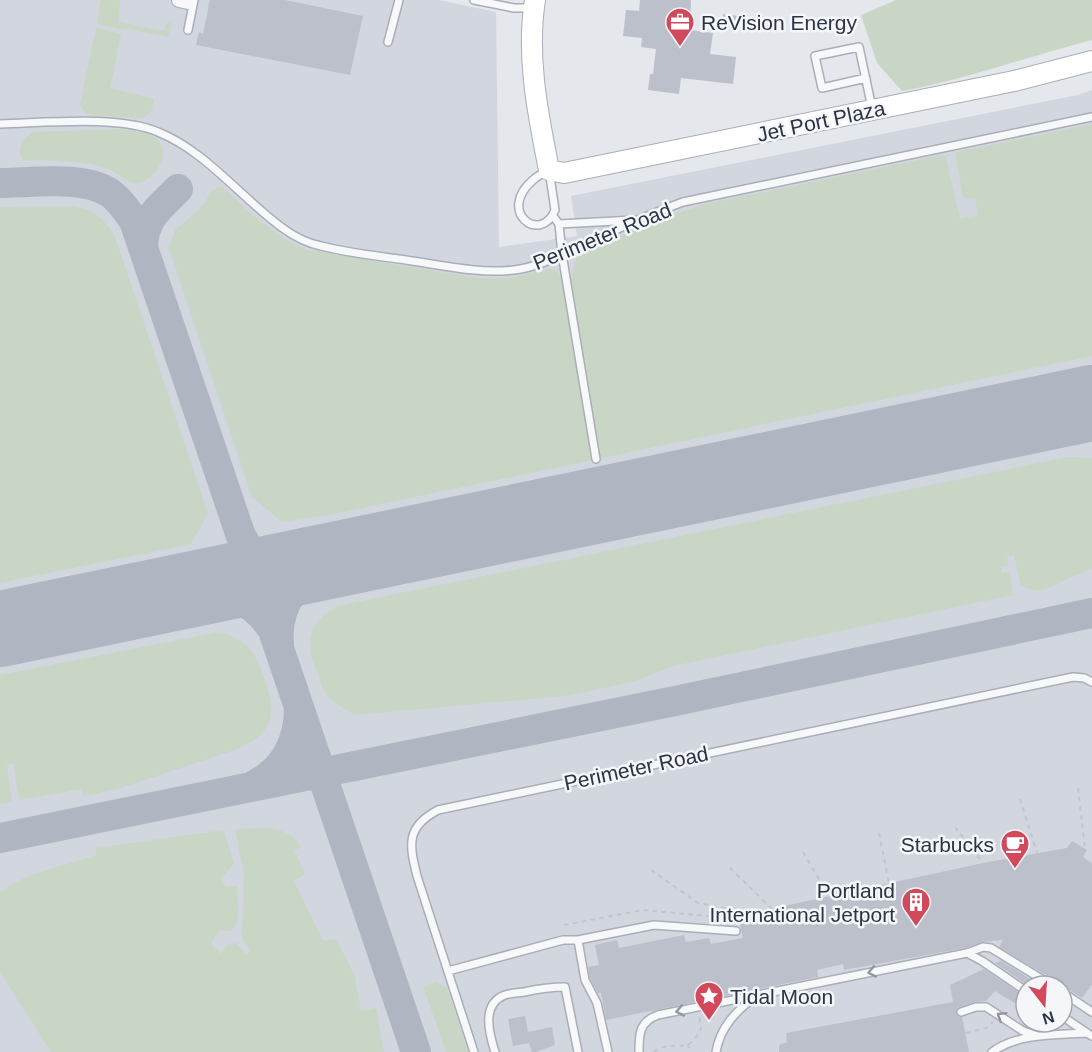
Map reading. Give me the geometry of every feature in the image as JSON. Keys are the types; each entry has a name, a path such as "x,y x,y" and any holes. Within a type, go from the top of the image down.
{"street":[{"path":"535,4 532,31 533,72 549,170"},
{"name":"Jet Port Plaza","path":"549,170 574,172 873,111 1092,62"}],"lane":[{"path":"388,42 399,0"},
{"path":"474,0 514,8 535,4"},
{"path":"187,1 188,30"},
{"path":"866,78 822,88 814,56 859,46 866,78 873,111"},
{"name":"Perimeter Road","path":"0,124 105,122 142,126 177,141 213,167 254,206 299,238 320,246 444,266 491,271 516,270 537,264 683,202 1092,117"},
{"path":"549,170 555,204 553,216 543,224 531,224 521,217 519,199 532,180 549,170"},
{"path":"553,216 559,224 596,459"},
{"path":"559,224 639,219"},
{"name":"Perimeter Road","path":"474,1052 417,876 411,850 412,834 428,815 438,810 1073,676 1092,682"},
{"path":"448,971 563,940 578,940 654,926 736,931"},
{"path":"578,940 585,980 597,1003 608,1052"},
{"path":"639,1052 640,1030 650,1018 967,953 983,947 992,948 1034,974"},
{"path":"967,953 1014,983"},
{"path":"495,1052 489,1025 490,1009 493,1003 504,995 552,987 565,987 578,1052"},
{"path":"717,1052 724,1030 734,1015 758,995"},
{"path":"1074,1000 1092,1012"},
{"path":"961,1012 976,1007 986,1008 1023,1031 1038,1036"},
{"path":"1074,1024 1089,1034"},
{"path":"992,1052 1005,1044 1038,1036 1089,1034"}],"path":[{"path":"209,7 210,0"},
{"path":"1078,788 1085,849"},
{"path":"1020,799 1036,853"},
{"path":"956,827 983,863"},
{"path":"879,833 889,883"},
{"path":"803,852 829,896"},
{"path":"730,868 771,908"},
{"path":"651,870 698,903 748,913"},
{"path":"654,1052 669,1044 692,1042 701,1029 697,1007"},
{"path":"966,1033 986,1028 998,1014"},
{"path":"688,1044 690,1052"}],"shaded area":[{"name":"Portland International Jetport","path":"0,0 439,0 496,12 499,247 577,236 571,196 1078,95 1092,90 1092,1052 0,1052"}],"green space":[{"path":"101,0 120,0 119,22 164,31 169,22 171,25 168,37 123,28 122,30 97,23"},
{"path":"896,0 1092,0 1092,40 949,81 902,91 877,63 861,15"},
{"path":"96,28 121,34 110,88 154,99 152,110 144,118 91,115 85,113 80,104"},
{"path":"1092,124 1092,356 601,458 597,448 570,285 577,255 657,221 706,204 943,155 946,157 960,219 978,215 975,198 963,197 956,159 958,152"},
{"path":"121,129 149,135 157,139 161,145 163,151 160,165 145,181 131,182 110,170 85,163 23,160 20,152 22,144 34,132"},
{"path":"218,187 224,188 273,231 307,250 478,278 511,278 553,268 564,281 594,460 328,515 282,522 252,497 169,248 175,230 199,210 213,190"},
{"path":"73,206 97,216 114,234 208,514 191,544 0,583 0,207"},
{"path":"1068,457 1092,458 1092,568 1046,589 1035,591 1021,586 1014,555 1007,556 1008,566 1001,567 1001,573 1010,574 1013,595 673,666 633,682 565,696 356,715 340,706 326,694 313,661 310,642 314,626 327,612 337,606"},
{"path":"219,632 237,639 250,648 261,670 269,692 271,713 269,722 259,736 238,749 118,789 84,796 81,789 19,800 13,764 7,764 12,802 0,804 0,675"},
{"path":"266,828 287,833 301,847 294,850 305,874 294,881 323,941 336,939 354,974 361,1011 376,1008 384,1052 51,1052 0,972 0,892 20,880 96,855 96,848 224,830 234,864 220,879 226,887 237,886 238,916 231,931 220,930 211,943 221,954 227,945 236,943 246,954 251,950 242,939 244,875 235,829"},
{"path":"436,982 447,988 468,1052 446,1052 423,986"}],"building":[{"path":"210,0 285,0 363,16 350,75 196,45 199,32 203,34"},
{"name":"ReVision Energy","path":"640,0 691,0 690,30 713,33 710,54 736,57 733,84 681,78 679,94 648,90 650,74 653,74 656,49 641,47 642,38 623,36 626,10 639,11"},
{"path":"723,14 739,16 738,29 721,27"},
{"name":"Portland International Jetport","path":"1072,841 1087,850 1083,857 1092,863 1092,985 1082,998 1074,993 1074,974 1044,974 999,947 1003,940 982,942 965,948 844,970 843,964 817,970 818,977 606,1020 601,993 598,993 590,978 588,967 599,965 595,945 617,940 619,948 684,935 686,942 709,938 711,944 743,938 738,916 983,863 1067,848"},
{"path":"1001,961 1022,974 1014,974 1014,976 995,963"},
{"path":"984,969 1014,989 1014,1003 995,991 986,1001 957,1008 958,1017 962,1017 969,1052 779,1052 779,1045 787,1042 786,1033 953,1002 950,985"},
{"path":"525,1016 528,1032 552,1027 555,1045 536,1052 532,1052 529,1043 513,1046 508,1019"}],"taxiway":[{"path":"0,183 57,181 99,187 117,199 134,221 416,1052"},
{"path":"143,247 146,228 154,214 178,189"},
{"path":"243,539 254,554 261,559 278,564 305,565"},
{"path":"279,644 282,614 294,590 315,572 341,558"},
{"path":"194,588 237,598 263,616 270,626"},
{"path":"0,838 675,701 1092,613"},
{"path":"256,784 275,770 288,753 296,732 299,708"}],"runway":[{"path":"0,629 1092,403"}],"place":[{"name":"ReVision Energy","path":"680,48"},
{"name":"Starbucks","path":"1015,870"},
{"name":"Portland International Jetport","path":"916,928"},
{"name":"Tidal Moon","path":"709,1022"}]}
